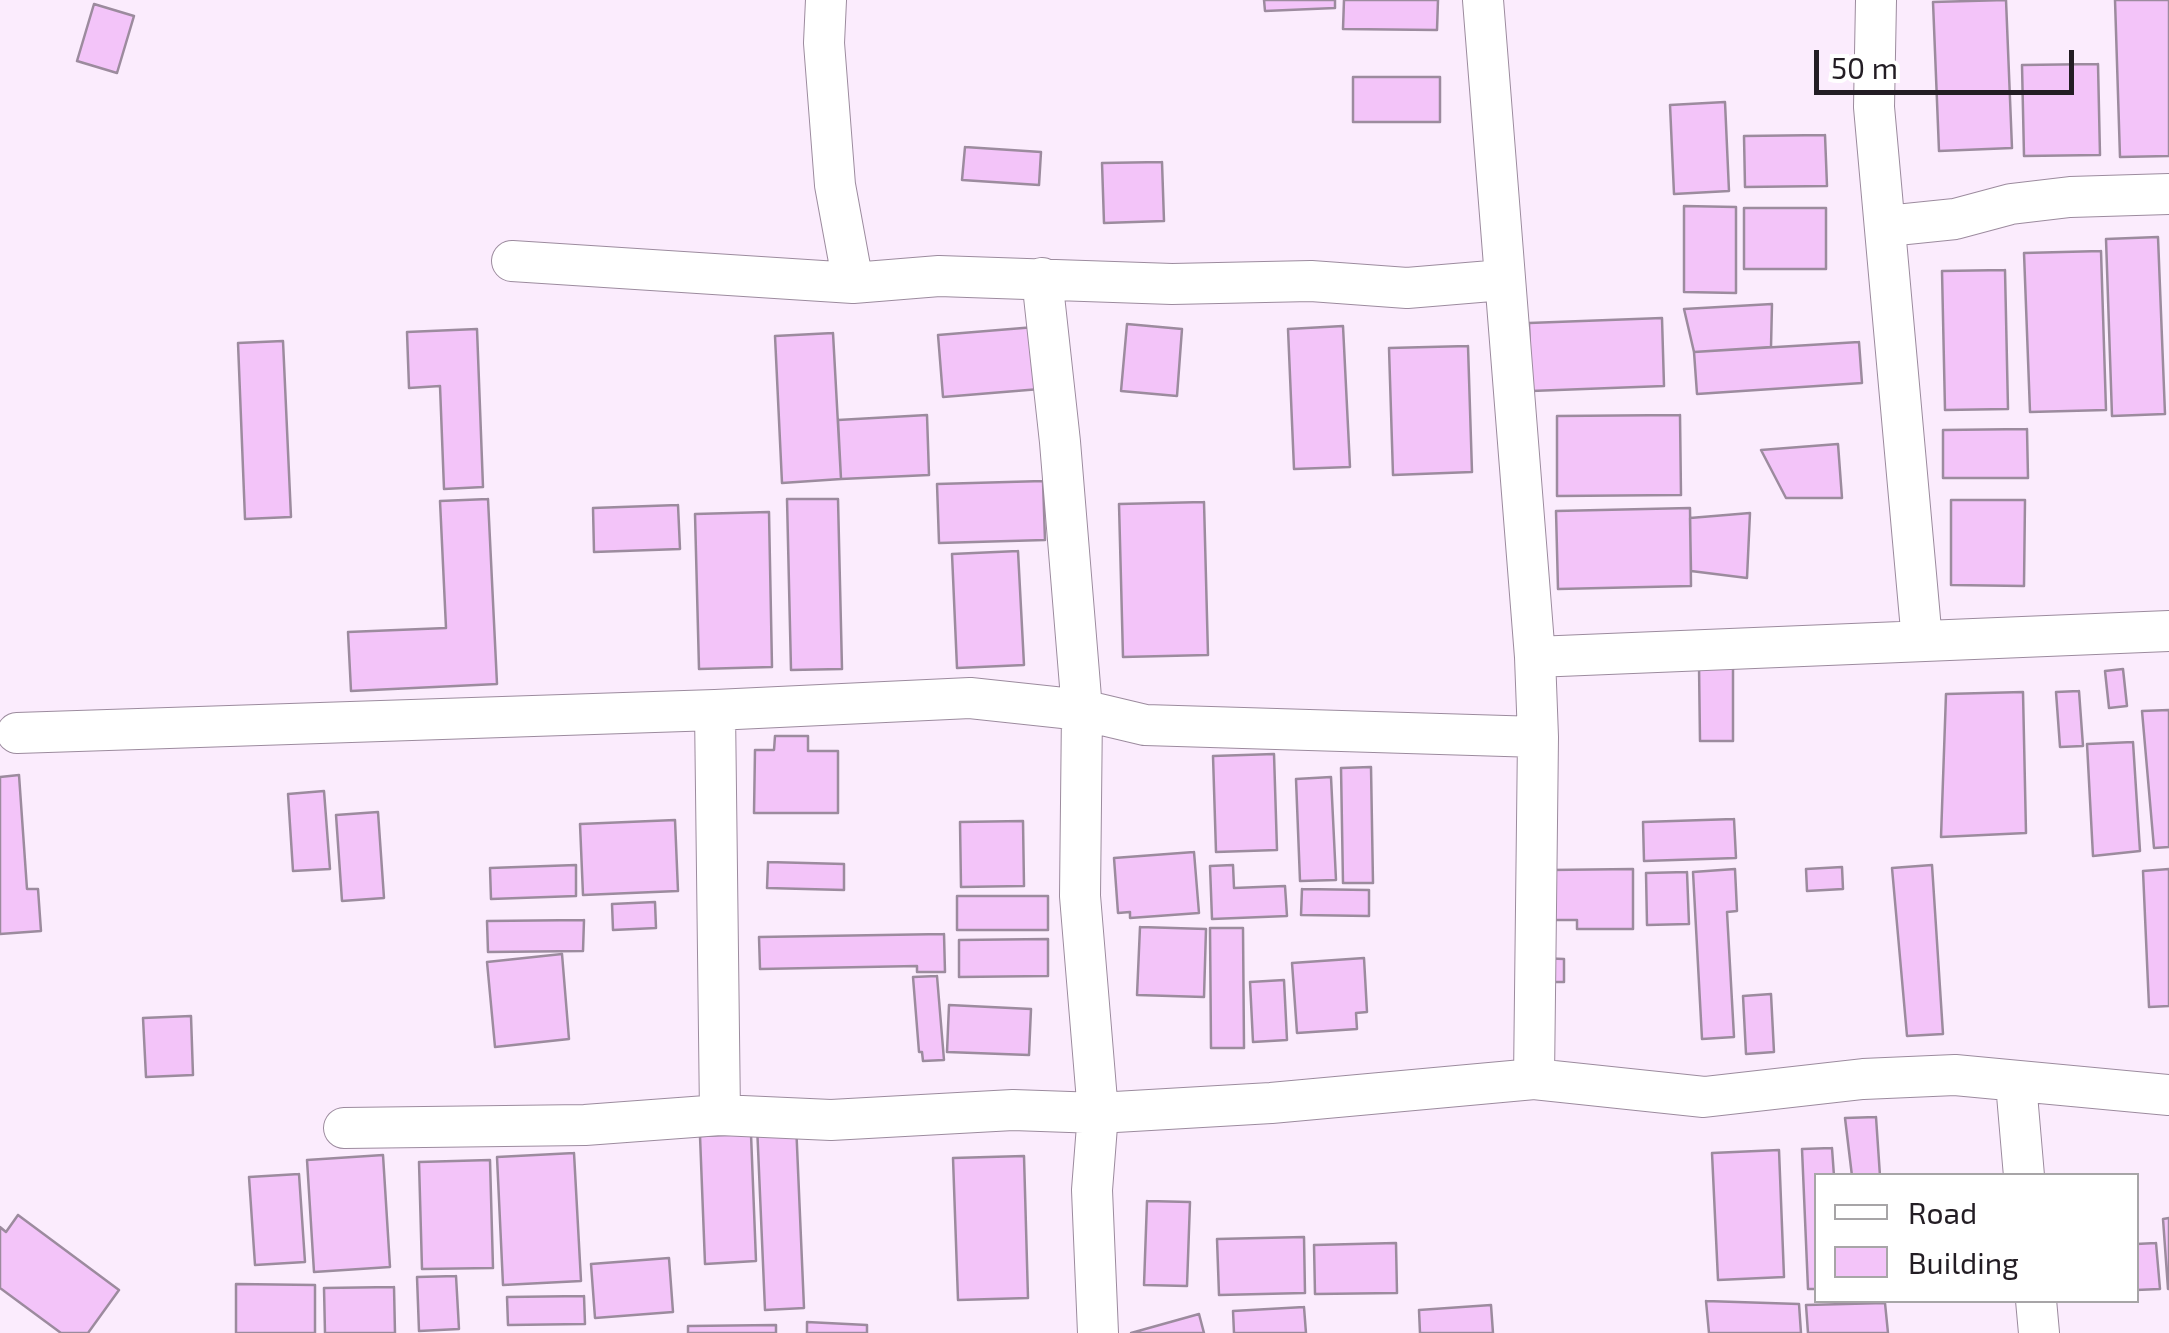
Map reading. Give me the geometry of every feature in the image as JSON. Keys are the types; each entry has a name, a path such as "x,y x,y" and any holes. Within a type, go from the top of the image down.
{"street":[{"path":"826,0 824,43 835,186 853,283"},
{"path":"1483,0 1535,656 1538,737 1534,1079"},
{"path":"1876,0 1874,107 1922,641"},
{"path":"1887,226 1954,220 2012,204 2070,197 2169,194"},
{"path":"512,262 853,283 938,276 1172,284 1311,281 1407,288 1504,280"},
{"path":"1042,278 1082,710 1080,896 1098,1114 1092,1190 1098,1333"},
{"path":"1535,656 2169,631"},
{"path":"17,733 970,698 1082,710 1146,725 1538,737"},
{"path":"715,710 720,1115"},
{"path":"344,1128 585,1125 720,1115 831,1120 1012,1110 1098,1114 1534,1079 1704,1097 1863,1079 1955,1076 2169,1095"},
{"path":"2016,1083 2024,1173"},
{"path":"2036,1303 2039,1333"}],"building":[{"path":"1264,0 1335,0 1335,8 1265,11"},
{"path":"1344,0 1438,0 1437,30 1343,29"},
{"path":"2006,0 2012,148 1939,151 1933,2"},
{"path":"2115,0 2169,0 2169,156 2120,157"},
{"path":"94,4 134,16 117,73 77,61"},
{"path":"2098,64 2100,155 2024,156 2022,65"},
{"path":"1353,77 1440,77 1440,122 1353,122"},
{"path":"1725,102 1729,191 1674,194 1670,105"},
{"path":"1825,135 1827,186 1745,187 1744,136"},
{"path":"965,147 1041,152 1039,185 962,180"},
{"path":"1162,162 1164,221 1104,223 1102,163"},
{"path":"1684,206 1736,207 1736,293 1684,292"},
{"path":"1744,208 1826,208 1826,269 1744,269"},
{"path":"2158,237 2165,414 2112,416 2106,239"},
{"path":"2101,251 2106,410 2030,412 2024,253"},
{"path":"2005,270 2008,409 1945,410 1942,271"},
{"path":"1772,304 1771,347 1694,352 1684,309"},
{"path":"1662,318 1664,386 1531,391 1529,323"},
{"path":"1127,324 1182,329 1177,396 1121,391"},
{"path":"1343,326 1350,467 1294,469 1288,329"},
{"path":"1035,327 1040,389 943,397 938,335"},
{"path":"477,329 483,487 444,489 440,386 409,388 407,332"},
{"path":"833,333 841,479 782,483 775,336"},
{"path":"283,341 291,517 245,519 238,343"},
{"path":"1859,342 1862,383 1697,394 1694,352"},
{"path":"1468,346 1472,472 1393,475 1389,348"},
{"path":"927,415 929,475 841,479 838,420"},
{"path":"1680,415 1681,495 1557,496 1557,416"},
{"path":"2027,429 2028,478 1943,478 1943,430"},
{"path":"1838,444 1842,498 1786,498 1761,450"},
{"path":"1043,481 1045,540 939,543 937,484"},
{"path":"488,499 497,684 351,691 348,632 446,628 440,501"},
{"path":"787,499 838,499 842,669 791,670"},
{"path":"1951,500 2025,500 2024,586 1951,585"},
{"path":"1204,502 1208,655 1123,657 1119,504"},
{"path":"678,505 680,549 594,552 593,508"},
{"path":"1690,508 1691,586 1558,589 1556,511"},
{"path":"769,512 772,667 699,669 695,514"},
{"path":"1750,513 1747,578 1691,571 1690,518"},
{"path":"1018,551 1024,665 957,668 952,554"},
{"path":"1699,665 1733,665 1733,741 1700,741"},
{"path":"2123,669 2127,706 2109,708 2105,671"},
{"path":"2079,691 2083,746 2060,747 2056,692"},
{"path":"2023,692 2026,833 1941,837 1946,694"},
{"path":"2169,710 2169,847 2154,848 2142,711"},
{"path":"775,736 808,736 808,751 838,751 838,813 754,813 755,750 774,750"},
{"path":"2133,742 2140,851 2093,856 2087,744"},
{"path":"1274,754 1277,850 1216,852 1213,756"},
{"path":"1371,767 1373,883 1343,883 1341,768"},
{"path":"19,775 27,889 38,889 41,931 0,934 0,777"},
{"path":"1331,777 1336,880 1300,881 1296,779"},
{"path":"324,791 330,869 293,871 288,794"},
{"path":"378,812 384,898 342,901 336,815"},
{"path":"1734,819 1736,858 1644,861 1643,822"},
{"path":"675,820 678,891 583,895 580,824"},
{"path":"1023,821 1024,886 961,887 960,822"},
{"path":"1194,852 1199,913 1130,918 1130,912 1118,913 1114,858"},
{"path":"768,862 844,864 844,890 767,888"},
{"path":"576,865 576,896 491,899 490,868"},
{"path":"1233,865 1234,888 1285,886 1287,916 1212,919 1210,866"},
{"path":"1932,865 1943,1034 1907,1036 1892,868"},
{"path":"1842,867 1843,889 1807,891 1806,869"},
{"path":"1633,869 1633,929 1577,929 1577,920 1549,920 1549,870"},
{"path":"1735,869 1737,911 1727,912 1734,1037 1702,1039 1693,872"},
{"path":"2169,869 2169,1006 2149,1007 2143,871"},
{"path":"1687,872 1689,924 1647,925 1646,873"},
{"path":"1302,889 1369,890 1369,916 1301,915"},
{"path":"957,896 1048,896 1048,930 957,930"},
{"path":"655,902 656,928 613,930 612,904"},
{"path":"584,920 583,951 488,952 487,921"},
{"path":"1140,927 1206,929 1204,997 1137,995"},
{"path":"1210,928 1243,928 1244,1048 1211,1048"},
{"path":"944,934 945,972 917,972 917,966 760,969 759,937"},
{"path":"1048,939 1048,976 959,977 959,940"},
{"path":"562,954 569,1039 495,1047 487,962"},
{"path":"1364,958 1367,1012 1356,1013 1357,1029 1297,1033 1292,963"},
{"path":"1539,958 1564,959 1564,982 1539,982"},
{"path":"937,976 944,1060 923,1061 913,977"},
{"path":"1284,980 1287,1040 1253,1042 1250,982"},
{"path":"1771,994 1774,1052 1746,1054 1743,996"},
{"path":"949,1005 1031,1009 1029,1055 947,1052"},
{"path":"191,1016 193,1075 146,1077 143,1018"},
{"path":"1876,1117 1880,1173 1852,1173 1845,1118"},
{"path":"796,1123 804,1308 765,1310 757,1125"},
{"path":"751,1134 756,1261 705,1264 700,1136"},
{"path":"1832,1148 1834,1173 1814,1173 1814,1289 1808,1289 1802,1149"},
{"path":"1779,1150 1784,1277 1718,1280 1712,1153"},
{"path":"574,1153 581,1281 503,1285 497,1157"},
{"path":"383,1155 390,1267 314,1272 307,1160"},
{"path":"1024,1156 1028,1298 958,1300 953,1158"},
{"path":"490,1160 493,1268 422,1269 419,1162"},
{"path":"299,1174 305,1262 255,1265 249,1177"},
{"path":"1147,1201 1190,1202 1187,1286 1144,1285"},
{"path":"18,1215 119,1290 88,1333 61,1333 0,1288 0,1227 6,1232"},
{"path":"2169,1218 2169,1289 2168,1289 2163,1219"},
{"path":"1304,1237 1305,1293 1219,1295 1217,1239"},
{"path":"1396,1243 1397,1293 1315,1294 1314,1245"},
{"path":"2156,1243 2160,1289 2139,1290 2139,1244"},
{"path":"669,1258 673,1312 595,1318 591,1264"},
{"path":"456,1276 459,1329 419,1331 417,1277"},
{"path":"236,1284 315,1285 315,1333 236,1333"},
{"path":"394,1287 395,1333 325,1333 324,1288"},
{"path":"584,1296 585,1324 508,1325 507,1297"},
{"path":"1706,1301 1799,1304 1801,1333 1709,1333"},
{"path":"1885,1303 1888,1333 1808,1333 1806,1305"},
{"path":"1491,1305 1493,1333 1420,1333 1419,1310"},
{"path":"1304,1307 1306,1333 1234,1333 1233,1311"},
{"path":"1199,1314 1204,1333 1131,1333"},
{"path":"807,1322 867,1325 867,1333 807,1333"},
{"path":"776,1325 776,1333 688,1333 688,1326"}]}
